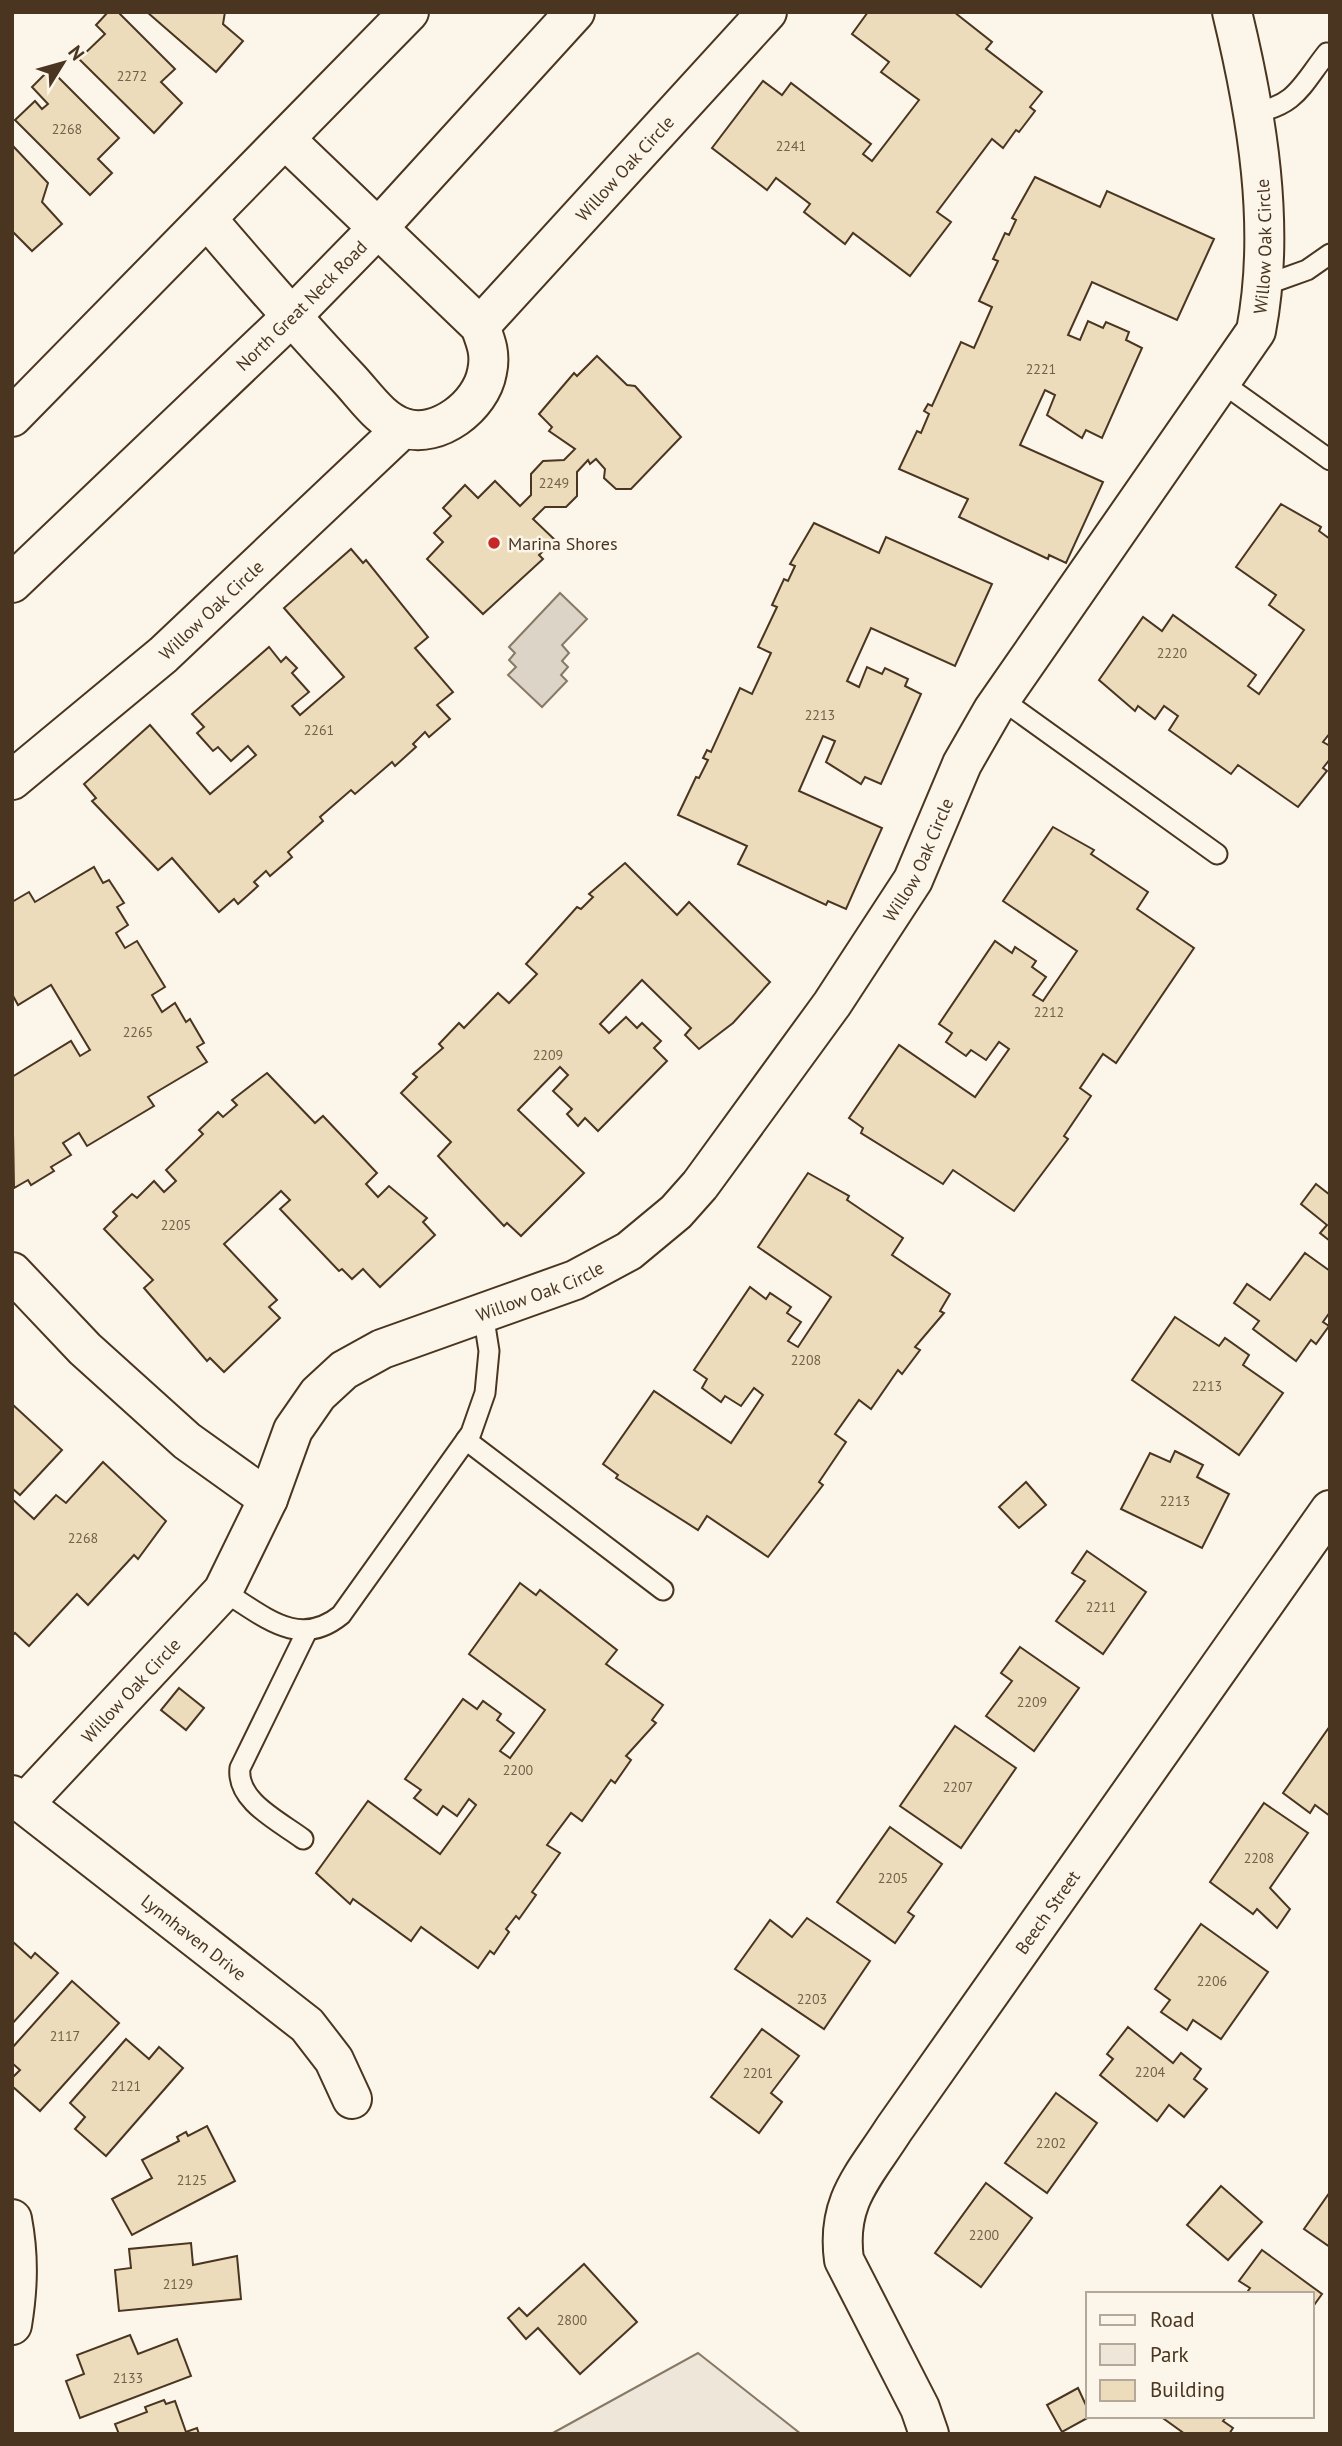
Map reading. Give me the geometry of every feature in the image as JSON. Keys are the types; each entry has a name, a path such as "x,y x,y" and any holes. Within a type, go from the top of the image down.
{"street":[{"path":"12,417 409,12"},
{"name":"North Great Neck Road","path":"12,583 291,317 378,228 575,12"},
{"name":"Willow Oak Circle","path":"480,326 767,12"},
{"name":"Willow Oak Circle","path":"18,1799 223,1591 268,1499 293,1430 318,1394 344,1370 382,1349 575,1280 629,1251 676,1212 700,1185 832,1004 913,880 962,764 1000,699 1256,331 1265,285 1261,170 1233,12"},
{"path":"208,220 291,317 388,421 403,428 437,428 460,414 480,392 487,373 489,348 480,326 286,140"},
{"name":"Willow Oak Circle","path":"12,780 163,655 403,428"},
{"path":"12,1272 85,1349 187,1441 268,1499"},
{"name":"Beech Street","path":"929,2434 920,2408 845,2260 841,2235 847,2204 894,2129 1330,1510"},
{"name":"Lynnhaven Drive","path":"18,1799 307,2025 334,2060 352,2099"},
{"path":"12,2219 18,2251 18,2293 12,2325"}],"lane":[{"path":"1252,113 1274,110 1289,103 1327,53 1330,56"},
{"path":"1265,285 1307,270 1330,254"},
{"path":"1220,382 1330,460"},
{"path":"1000,699 1217,854"},
{"path":"223,1591 288,1630 307,1632 330,1624 341,1615 466,1440 485,1393 489,1351 483,1313"},
{"path":"466,1440 663,1590"},
{"path":"303,1839 243,1793 239,1780 240,1768 307,1632"}],"green space":[{"path":"698,2353 801,2434 551,2434"}],"shaded area":[{"path":"560,593 587,619 562,645 569,653 562,661 568,667 561,675 567,681 542,707 508,675 516,667 509,660 515,653 509,647"}],"building":[{"path":"108,12 118,12 175,69 161,82 182,103 154,133 79,59 105,34 96,25"},
{"path":"147,12 225,12 223,24 243,41 216,72"},
{"path":"868,12 954,12 992,42 986,49 1042,92 1030,107 1035,111 1019,132 1016,130 1003,148 992,139 937,212 951,222 910,276 853,233 845,244 804,212 810,204 776,178 767,190 712,148 763,81 782,95 791,83 871,144 863,154 872,161 919,100 881,72 889,62 852,34"},
{"path":"50,69 119,138 98,159 112,173 90,195 15,120 35,101 42,109 48,104 32,87"},
{"path":"12,145 48,183 42,202 62,224 32,251 12,231"},
{"path":"1035,177 1100,207 1107,191 1214,239 1177,320 1092,282 1068,335 1080,340 1088,321 1103,328 1106,322 1129,332 1126,340 1142,348 1102,438 1086,430 1082,438 1047,415 1055,395 1045,390 1020,445 1103,482 1066,563 1049,555 1048,559 959,517 968,499 899,469 917,431 921,433 929,414 924,411 928,404 932,406 961,342 974,348 992,307 979,301 998,261 993,259 1005,233 1009,235 1016,220 1012,218"},
{"path":"597,356 627,385 635,386 681,437 631,489 616,489 604,478 605,469 596,459 590,464 588,460 577,472 577,496 566,507 545,507 533,519 555,540 539,555 543,559 483,614 427,559 443,542 434,533 451,516 443,508 465,485 478,498 495,481 520,506 531,495 531,474 543,461 564,460 575,449 549,431 552,427 539,414 574,373 577,376"},
{"path":"1281,504 1321,527 1319,531 1330,539 1330,733 1323,742 1330,746 1330,759 1323,768 1327,771 1298,807 1238,765 1231,774 1169,730 1178,716 1164,706 1155,719 1138,706 1135,711 1099,680 1143,617 1162,631 1173,615 1256,675 1248,686 1259,694 1304,630 1269,605 1276,595 1236,567"},
{"path":"814,523 879,553 886,537 992,584 955,666 871,628 847,681 859,687 867,667 882,674 885,668 908,679 905,686 921,694 881,784 865,777 861,784 826,762 835,741 823,736 799,791 882,828 846,909 828,901 826,905 738,864 747,846 678,815 696,777 699,778 708,760 703,758 707,750 711,752 740,688 752,694 771,653 758,647 777,607 772,605 784,579 788,581 795,566 790,564"},
{"path":"351,549 363,563 366,560 428,637 415,648 453,692 437,705 450,719 429,737 425,732 413,744 416,747 395,766 392,762 355,794 351,790 320,817 323,821 288,852 292,857 270,876 266,871 254,882 258,886 238,904 234,899 219,912 172,858 158,870 92,801 96,798 84,784 150,725 210,794 256,755 248,746 231,761 218,747 213,751 197,733 204,727 192,714 269,647 281,662 286,657 297,668 292,673 309,692 292,706 300,715 344,677 284,608"},
{"path":"1053,827 1094,850 1091,854 1148,892 1137,909 1194,948 1116,1063 1103,1054 1080,1088 1091,1096 1064,1136 1068,1139 1014,1211 953,1170 943,1184 861,1133 863,1128 849,1118 899,1045 975,1097 1009,1049 999,1042 986,1060 971,1050 966,1056 946,1042 952,1033 939,1024 995,941 1012,953 1015,947 1036,961 1032,967 1046,977 1033,995 1043,1001 1077,951 1003,901"},
{"path":"625,863 677,915 689,902 770,982 733,1023 699,1049 685,1035 691,1028 642,980 600,1024 609,1033 626,1017 637,1028 642,1023 661,1041 654,1048 667,1061 598,1131 585,1118 578,1126 567,1114 572,1109 553,1091 568,1075 560,1067 518,1110 584,1173 521,1236 507,1223 504,1226 438,1156 451,1142 401,1093 417,1077 413,1074 443,1048 439,1044 459,1023 464,1028 498,993 509,1003 537,974 526,964 577,907 581,909 593,897 589,894"},
{"path":"94,867 103,883 109,880 124,903 117,907 128,925 116,933 125,948 137,941 165,987 152,995 162,1012 175,1003 186,1022 190,1019 204,1043 197,1047 207,1062 148,1097 154,1106 87,1146 79,1133 63,1143 71,1155 51,1167 54,1171 31,1185 28,1180 14,1188 12,1077 71,1041 80,1056 90,1050 51,985 18,1005 12,994 12,902 29,892 35,902"},
{"path":"267,1073 315,1123 323,1116 377,1173 366,1184 378,1197 389,1186 427,1218 423,1222 435,1235 380,1287 363,1269 352,1279 342,1269 339,1271 280,1209 290,1200 281,1191 224,1244 277,1300 269,1307 280,1318 224,1372 210,1358 207,1361 144,1288 153,1280 104,1229 117,1216 113,1212 132,1194 137,1198 154,1181 164,1192 176,1181 166,1170 203,1134 199,1130 218,1112 223,1117 237,1105 232,1100"},
{"path":"808,1173 849,1196 847,1200 903,1238 892,1255 950,1294 940,1311 944,1313 915,1347 920,1350 902,1374 898,1370 871,1409 859,1400 835,1434 846,1442 819,1482 823,1485 768,1557 707,1516 698,1530 616,1478 618,1475 603,1464 654,1391 731,1443 763,1395 754,1388 741,1406 725,1396 721,1402 702,1388 707,1379 694,1370 750,1287 766,1299 770,1293 791,1307 787,1313 801,1322 788,1341 798,1347 831,1297 758,1247"},
{"path":"1316,1184 1330,1195 1330,1241 1320,1233 1327,1225 1301,1204"},
{"path":"1305,1253 1330,1271 1330,1312 1323,1322 1329,1326 1316,1344 1311,1340 1296,1361 1253,1329 1259,1321 1234,1303 1247,1284 1270,1300"},
{"path":"1175,1317 1219,1346 1225,1338 1249,1355 1243,1365 1283,1393 1239,1455 1132,1380"},
{"path":"12,1404 62,1450 20,1495 12,1488"},
{"path":"1175,1451 1203,1465 1197,1477 1229,1494 1202,1548 1121,1509 1150,1453 1170,1462"},
{"path":"103,1462 166,1521 138,1559 134,1555 88,1605 77,1594 29,1646 15,1633 12,1636 12,1499 34,1519 56,1495 66,1503"},
{"path":"1026,1482 1046,1505 1019,1528 999,1507"},
{"path":"1087,1551 1146,1592 1103,1654 1056,1621 1085,1581 1072,1573"},
{"path":"520,1583 536,1595 540,1590 617,1650 606,1664 663,1705 652,1720 656,1723 626,1756 631,1760 615,1783 611,1780 582,1821 571,1813 547,1845 560,1853 532,1892 536,1895 519,1919 516,1916 506,1929 509,1932 494,1954 490,1951 478,1968 421,1927 411,1941 353,1899 350,1904 316,1873 368,1801 440,1854 476,1805 469,1799 457,1816 443,1806 437,1815 414,1798 421,1790 405,1779 463,1699 477,1709 483,1701 501,1714 497,1720 514,1733 500,1751 510,1758 545,1710 469,1654"},
{"path":"1020,1647 1079,1688 1034,1751 986,1716 1012,1681 1001,1673"},
{"path":"179,1688 204,1708 186,1730 161,1710"},
{"path":"955,1726 1016,1768 961,1848 900,1806"},
{"path":"1330,1726 1330,1816 1315,1805 1310,1813 1283,1793"},
{"path":"1264,1803 1308,1833 1270,1888 1290,1909 1277,1928 1257,1909 1253,1914 1210,1882"},
{"path":"890,1827 942,1864 908,1912 914,1916 895,1943 837,1902"},
{"path":"807,1918 870,1961 824,2029 735,1969 770,1920 792,1937"},
{"path":"1201,1924 1268,1972 1221,2039 1193,2020 1187,2030 1161,2012 1170,2000 1155,1989"},
{"path":"12,1941 31,1958 35,1953 58,1973 12,2024"},
{"path":"72,1981 119,2023 40,2111 12,2086 12,2078 20,2070 12,2063 12,2048"},
{"path":"1128,2027 1173,2063 1181,2053 1201,2069 1194,2079 1207,2089 1184,2117 1169,2105 1157,2121 1100,2075 1113,2059 1107,2054"},
{"path":"762,2029 799,2056 771,2093 782,2102 759,2133 711,2097"},
{"path":"126,2039 149,2059 159,2047 183,2068 106,2156 75,2129 85,2117 70,2103"},
{"path":"1056,2093 1097,2123 1047,2193 1005,2163"},
{"path":"207,2126 235,2181 132,2235 112,2199 152,2178 142,2160 179,2141 177,2137 186,2132 188,2136"},
{"path":"986,2183 1032,2218 981,2287 935,2253"},
{"path":"1221,2186 1262,2222 1228,2260 1187,2225"},
{"path":"1330,2192 1330,2247 1304,2229"},
{"path":"191,2243 193,2265 237,2256 241,2299 119,2311 115,2270 131,2268 129,2249"},
{"path":"1262,2250 1322,2294 1314,2305 1314,2292 1247,2292 1250,2288 1239,2281"},
{"path":"584,2264 637,2322 580,2374 538,2328 526,2339 508,2318 519,2308 527,2316"},
{"path":"130,2335 138,2354 177,2339 191,2376 80,2418 66,2381 84,2374 77,2355"},
{"path":"1078,2388 1086,2405 1087,2418 1062,2432 1047,2405"},
{"path":"164,2400 166,2404 175,2401 186,2432 197,2428 199,2434 119,2434 115,2424 147,2412 145,2407"},
{"path":"1163,2418 1225,2418 1223,2421 1233,2428 1229,2434 1185,2434"}],"place":[{"name":"Marina Shores","path":"494,543"}]}
